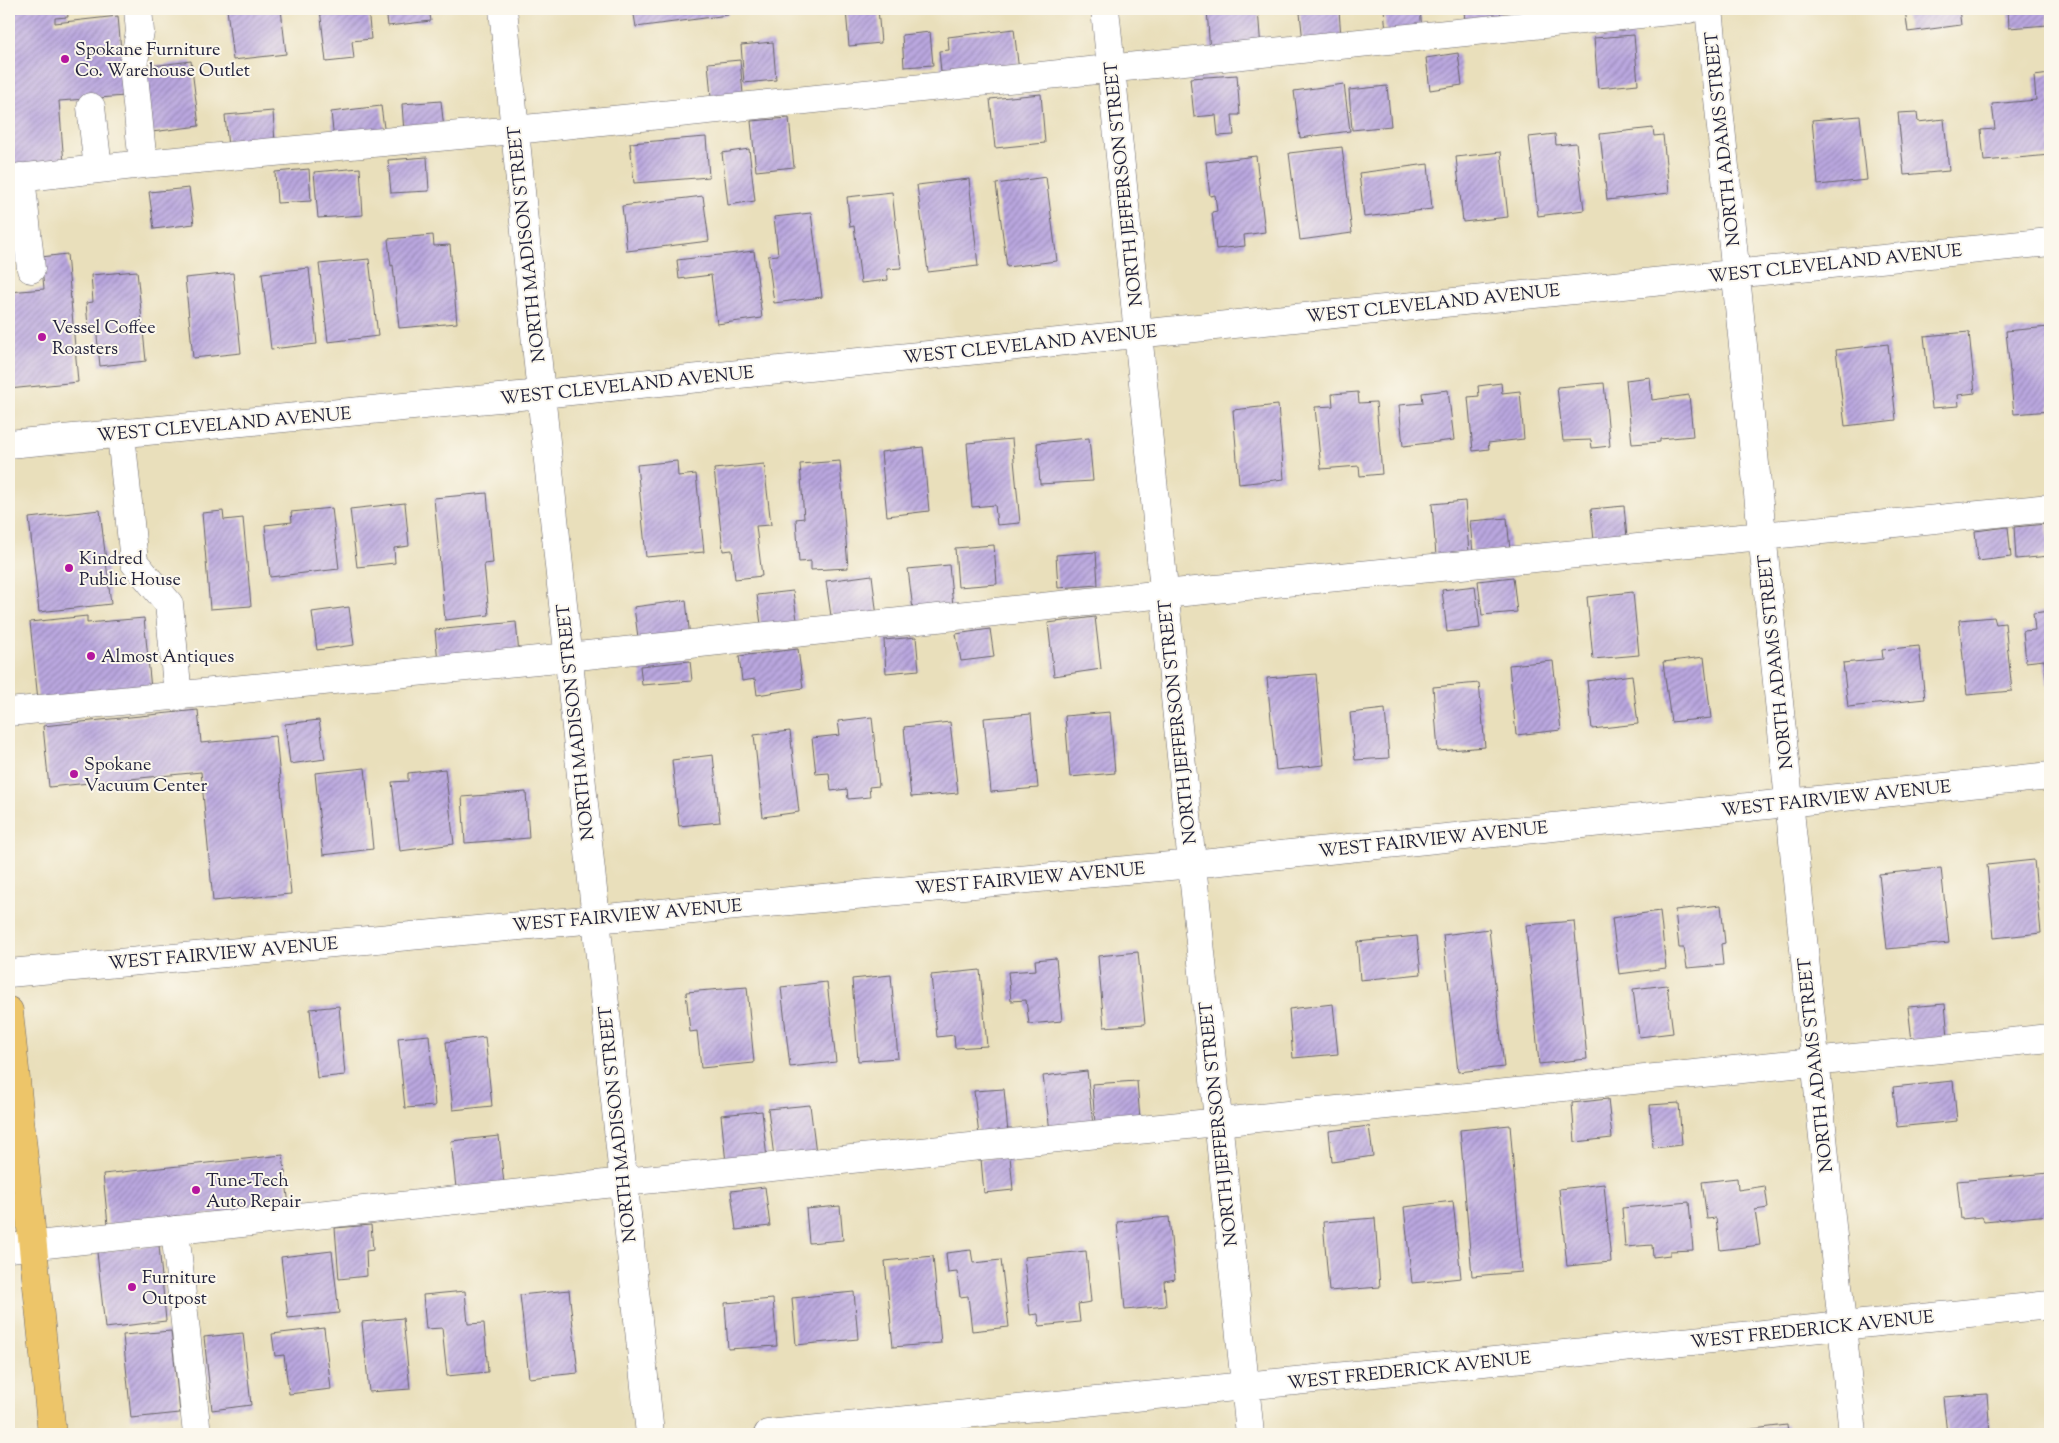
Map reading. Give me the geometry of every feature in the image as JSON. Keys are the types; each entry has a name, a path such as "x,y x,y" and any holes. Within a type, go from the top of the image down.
{"main road":[{"path":"9,1011 21,1246 52,1434"}],"street":[{"path":"138,9 140,32 134,65 143,164"},
{"name":"NORTH MADISON STREET","path":"503,9 568,657 650,1434"},
{"name":"NORTH JEFFERSON STREET","path":"1105,9 1250,1434"},
{"path":"31,269 15,178 143,164 515,130 1689,9"},
{"name":"NORTH ADAMS STREET","path":"1709,9 1852,1434"},
{"path":"91,107 98,169"},
{"name":"WEST CLEVELAND AVENUE","path":"9,444 541,394 1735,272 2050,242"},
{"path":"121,434 134,562 169,604 178,696"},
{"path":"9,712 568,657 1164,594 2050,508"},
{"name":"WEST FAIRVIEW AVENUE","path":"9,973 1192,864 2050,776"},
{"path":"21,1246 624,1182 2050,1038"},
{"path":"175,1230 197,1434"},
{"name":"WEST FREDERICK AVENUE","path":"768,1434 2050,1305"}],"building":[{"name":"Spokane Furniture Co. Warehouse Outlet","path":"9,9 67,9 68,17 55,18 55,23 118,16 125,96 59,101 64,164 9,170"},
{"path":"227,9 281,9 286,54 233,60"},
{"path":"320,9 368,9 371,39 352,41 354,59 326,62"},
{"path":"386,9 429,9 431,21 388,26"},
{"path":"633,9 728,9 728,15 636,27"},
{"path":"878,9 881,43 849,46 846,10"},
{"path":"1207,9 1258,9 1261,49 1210,53"},
{"path":"1384,9 1420,9 1422,29 1386,32"},
{"path":"1464,9 1500,9 1501,21 1465,24"},
{"path":"1905,9 1959,9 1961,25 1908,32"},
{"path":"2008,9 2047,9 2048,25 2009,28"},
{"path":"1339,10 1341,38 1303,42 1300,13"},
{"path":"1014,29 1019,71 965,77 965,70 941,72 939,51 949,50 948,37"},
{"path":"930,32 933,65 904,67 902,35"},
{"path":"1634,35 1638,84 1598,88 1594,38"},
{"path":"773,42 776,80 744,83 741,45"},
{"path":"1458,53 1462,85 1430,90 1426,58"},
{"path":"740,60 743,94 711,97 708,63"},
{"path":"191,61 199,126 152,132 144,67"},
{"path":"2050,74 2050,155 1984,161 1981,130 1995,129 1992,104 2036,100 2034,76"},
{"path":"1237,75 1240,115 1232,115 1234,135 1218,136 1216,115 1194,117 1190,78"},
{"path":"1344,84 1350,131 1300,138 1294,91"},
{"path":"1387,86 1391,126 1352,130 1349,90"},
{"path":"1041,94 1045,143 995,148 990,99"},
{"path":"441,101 444,129 404,133 402,104"},
{"path":"381,106 385,135 334,141 331,112"},
{"path":"273,111 275,144 228,148 225,115"},
{"path":"1917,112 1918,122 1944,119 1949,171 1904,175 1898,113"},
{"path":"1860,116 1867,180 1818,185 1812,120"},
{"path":"789,118 794,167 756,171 751,121"},
{"path":"1653,128 1654,136 1663,135 1669,193 1607,200 1600,134"},
{"path":"1555,134 1556,145 1576,143 1584,210 1538,216 1529,137"},
{"path":"706,137 709,177 634,183 630,143"},
{"path":"1342,147 1352,233 1300,240 1289,153"},
{"path":"749,149 755,201 728,205 722,153"},
{"path":"1501,152 1508,217 1463,222 1456,157"},
{"path":"1256,156 1265,232 1244,235 1245,246 1216,249 1212,212 1217,211 1215,195 1210,196 1206,162"},
{"path":"427,157 429,191 391,193 388,160"},
{"path":"1428,164 1432,209 1364,217 1359,173"},
{"path":"360,168 363,215 318,218 314,172"},
{"path":"309,169 311,201 277,203 275,172"},
{"path":"1046,177 1057,261 1007,267 996,184"},
{"path":"969,179 978,266 928,272 917,185"},
{"path":"189,188 194,224 154,229 149,192"},
{"path":"892,192 901,268 887,269 888,280 861,283 854,226 850,227 847,197"},
{"path":"703,196 709,241 627,251 622,206"},
{"path":"811,213 822,297 774,303 768,256 778,255 774,217"},
{"path":"433,235 434,246 450,245 457,323 399,328 393,265 391,266 388,239"},
{"path":"754,251 762,318 717,324 711,275 679,279 677,260"},
{"name":"Vessel Coffee Roasters","path":"67,254 78,382 9,389 9,292 44,289 41,257"},
{"path":"369,259 378,336 328,342 319,264"},
{"path":"309,268 317,344 271,349 262,273"},
{"path":"137,271 146,361 100,366 96,326 88,326 86,303 93,302 91,275"},
{"path":"233,273 241,353 193,358 185,278"},
{"path":"2049,327 2050,411 2014,414 2006,331"},
{"path":"1969,332 1975,393 1958,395 1959,406 1932,408 1924,336"},
{"path":"1888,344 1896,420 1845,426 1836,350"},
{"path":"1650,377 1652,400 1689,395 1693,436 1660,439 1660,442 1632,444 1626,380"},
{"path":"1501,383 1502,393 1520,391 1524,439 1488,443 1489,449 1473,451 1468,397 1479,396 1478,386"},
{"path":"1604,383 1610,446 1592,448 1591,440 1563,441 1557,387"},
{"path":"1448,390 1454,440 1403,446 1399,405 1423,403 1422,393"},
{"path":"1358,392 1359,403 1376,402 1382,474 1360,476 1359,466 1321,469 1315,407 1333,406 1332,394"},
{"path":"1278,405 1284,479 1239,484 1233,410"},
{"path":"1089,438 1093,481 1040,484 1037,443"},
{"path":"1012,439 1020,523 997,525 995,505 972,507 967,443"},
{"path":"923,447 929,511 887,516 881,452"},
{"path":"677,461 678,476 696,474 704,552 646,557 637,465"},
{"path":"840,461 848,568 811,570 811,561 799,562 796,519 804,518 800,464"},
{"path":"764,464 771,525 756,526 762,576 735,579 732,550 723,551 714,469"},
{"path":"487,493 493,563 484,564 489,615 445,620 434,498"},
{"path":"1465,501 1469,553 1436,556 1432,504"},
{"path":"405,503 409,546 394,548 395,563 357,567 350,509"},
{"path":"1624,506 1627,538 1594,541 1591,509"},
{"path":"332,508 339,569 270,577 265,525 292,522 291,512"},
{"path":"100,510 111,604 39,612 29,518"},
{"path":"223,511 224,520 243,518 251,606 210,609 202,513"},
{"path":"1507,518 1510,550 1473,553 1470,521"},
{"path":"2047,524 2050,556 2016,559 2014,527"},
{"path":"2008,527 2011,557 1978,561 1975,531"},
{"path":"994,545 997,584 958,587 955,548"},
{"path":"1096,552 1098,585 1058,588 1056,555"},
{"path":"949,565 953,606 913,610 908,569"},
{"path":"872,575 877,617 832,623 826,581"},
{"path":"1513,577 1517,612 1482,615 1478,581"},
{"path":"1475,586 1480,628 1447,632 1442,590"},
{"path":"793,591 798,627 762,632 757,595"},
{"path":"1633,592 1639,655 1593,659 1587,597"},
{"path":"686,600 690,638 639,645 634,607"},
{"path":"349,607 354,645 317,650 312,612"},
{"path":"2050,611 2050,684 2047,684 2044,660 2026,662 2023,631 2035,630 2033,613"},
{"name":"Almost Antiques","path":"87,616 87,623 144,618 151,689 38,700 30,622"},
{"path":"1095,617 1101,669 1054,676 1048,623"},
{"path":"1994,617 1996,624 2005,623 2012,691 1967,695 1959,620"},
{"path":"516,622 519,654 438,662 435,630"},
{"path":"990,629 994,657 961,661 956,634"},
{"path":"916,637 919,670 886,673 884,640"},
{"path":"1919,646 1925,699 1848,707 1843,663 1883,659 1882,650"},
{"path":"798,649 803,688 757,695 755,679 742,681 739,656"},
{"path":"1704,657 1711,718 1671,722 1663,662"},
{"path":"690,661 692,681 642,685 640,666"},
{"path":"1553,661 1561,730 1516,735 1509,665"},
{"path":"1316,674 1324,765 1276,770 1267,678"},
{"path":"1632,675 1638,724 1592,729 1587,681"},
{"path":"1479,683 1485,747 1438,751 1433,687"},
{"path":"1385,709 1389,758 1355,760 1350,713"},
{"path":"198,710 201,743 276,736 291,894 213,901 201,772 49,787 43,726"},
{"path":"1110,712 1115,773 1070,777 1065,716"},
{"path":"1031,714 1038,788 991,792 984,718"},
{"path":"872,717 879,786 869,787 870,797 848,799 847,789 831,791 829,773 816,774 812,738 840,735 838,721"},
{"path":"319,720 325,759 290,764 285,724"},
{"path":"950,722 958,793 911,797 904,727"},
{"path":"790,731 799,812 763,817 754,735"},
{"path":"713,755 720,822 679,826 672,760"},
{"path":"365,768 373,849 323,855 315,773"},
{"path":"445,769 454,844 400,851 392,782 408,781 408,773"},
{"path":"526,792 529,838 465,843 462,797"},
{"path":"2034,860 2041,933 1994,938 1987,865"},
{"path":"1941,868 1949,943 1887,949 1879,874"},
{"path":"1721,905 1725,943 1721,944 1723,965 1687,968 1684,948 1679,948 1675,910"},
{"path":"1660,911 1666,968 1619,974 1612,918"},
{"path":"1574,921 1587,1059 1539,1064 1526,925"},
{"path":"1489,929 1504,1067 1458,1072 1443,935"},
{"path":"1417,936 1421,974 1360,980 1357,942"},
{"path":"1138,952 1145,1024 1104,1027 1098,956"},
{"path":"1056,958 1062,1021 1029,1024 1026,1000 1011,1001 1008,972 1036,970 1035,960"},
{"path":"980,970 987,1046 955,1048 954,1035 937,1037 931,975"},
{"path":"891,975 898,1058 858,1061 852,979"},
{"path":"827,982 836,1062 790,1067 781,987"},
{"path":"1667,985 1673,1033 1639,1037 1633,989"},
{"path":"747,987 754,1063 701,1068 697,1031 690,1032 686,992"},
{"path":"1333,1004 1338,1054 1293,1058 1289,1009"},
{"path":"1945,1004 1948,1037 1912,1041 1908,1007"},
{"path":"339,1006 345,1075 317,1078 310,1009"},
{"path":"429,1035 435,1106 405,1108 398,1038"},
{"path":"485,1037 492,1106 453,1110 446,1042"},
{"path":"1087,1071 1093,1125 1050,1131 1043,1076"},
{"path":"1137,1081 1140,1120 1095,1124 1092,1084"},
{"path":"1953,1081 1957,1121 1897,1127 1893,1087"},
{"path":"1004,1089 1008,1133 979,1136 974,1091"},
{"path":"1608,1099 1612,1138 1575,1142 1572,1103"},
{"path":"1679,1103 1682,1145 1653,1148 1650,1105"},
{"path":"810,1105 816,1153 774,1157 768,1109"},
{"path":"762,1111 767,1159 726,1163 721,1115"},
{"path":"1510,1125 1522,1272 1472,1276 1460,1130"},
{"path":"1369,1126 1373,1156 1332,1162 1329,1131"},
{"path":"499,1136 504,1184 456,1188 451,1141"},
{"name":"Tune-Tech Auto Repair","path":"283,1155 289,1206 108,1225 103,1174"},
{"path":"1010,1156 1013,1190 984,1193 981,1159"},
{"path":"2050,1173 2050,1215 1984,1221 1982,1217 1961,1219 1957,1181"},
{"path":"1737,1178 1738,1190 1765,1186 1768,1208 1755,1210 1760,1245 1720,1250 1716,1218 1707,1219 1702,1182"},
{"path":"1604,1184 1611,1262 1567,1266 1559,1189"},
{"path":"765,1187 770,1226 736,1230 731,1191"},
{"path":"1453,1201 1461,1278 1412,1283 1404,1207"},
{"path":"1689,1202 1693,1250 1670,1251 1670,1255 1653,1257 1652,1245 1625,1247 1622,1208"},
{"path":"840,1206 843,1240 809,1243 806,1209"},
{"path":"1169,1217 1175,1279 1164,1281 1166,1306 1125,1310 1117,1222"},
{"path":"1375,1218 1380,1287 1329,1291 1323,1222"},
{"path":"371,1225 373,1250 366,1251 367,1276 339,1279 335,1228"},
{"name":"Furniture Outpost","path":"159,1245 166,1321 105,1328 97,1252"},
{"path":"971,1250 973,1263 1001,1260 1009,1327 972,1331 968,1296 960,1297 957,1272 948,1273 946,1253"},
{"path":"332,1251 339,1313 288,1318 281,1257"},
{"path":"1086,1251 1091,1302 1078,1304 1080,1322 1039,1326 1038,1314 1030,1315 1024,1257"},
{"path":"933,1256 941,1343 893,1347 885,1261"},
{"path":"569,1290 578,1373 529,1378 520,1295"},
{"path":"465,1291 468,1324 484,1323 488,1372 447,1376 442,1328 426,1329 423,1295"},
{"path":"854,1292 858,1339 796,1345 792,1298"},
{"path":"773,1299 777,1346 728,1349 725,1303"},
{"path":"403,1318 410,1389 369,1392 362,1322"},
{"path":"324,1328 331,1389 289,1394 284,1355 275,1356 272,1334"},
{"path":"171,1331 180,1413 131,1418 123,1335"},
{"path":"243,1333 251,1405 212,1410 204,1337"},
{"path":"1987,1394 1990,1434 1947,1434 1943,1397"},
{"path":"1787,1425 1788,1434 1737,1434 1736,1431"}],"place":[{"name":"Spokane Furniture Co. Warehouse Outlet","path":"65,59"},
{"name":"Vessel Coffee Roasters","path":"42,337"},
{"name":"Kindred Public House","path":"69,568"},
{"name":"Almost Antiques","path":"91,656"},
{"name":"Spokane Vacuum Center","path":"74,774"},
{"name":"Tune-Tech Auto Repair","path":"196,1190"},
{"name":"Furniture Outpost","path":"132,1287"}]}
